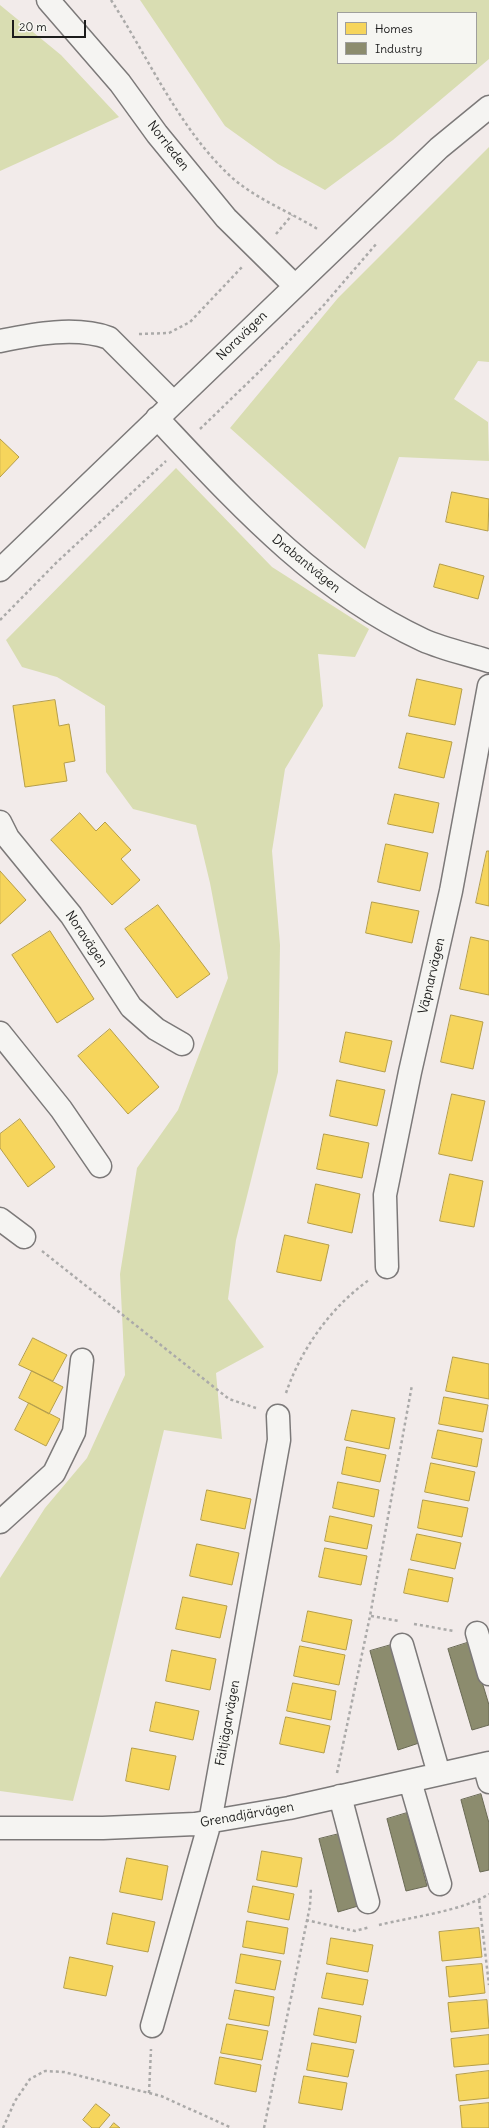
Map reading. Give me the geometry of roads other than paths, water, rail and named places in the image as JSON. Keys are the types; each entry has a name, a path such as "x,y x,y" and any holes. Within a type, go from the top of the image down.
{"street":[{"name":"Norrleden","path":"48,0 120,83 157,134 226,218 295,286"},
{"name":"Noravägen","path":"0,570 438,148 489,107"},
{"path":"0,341 43,332 97,334 109,338 173,402"},
{"name":"Drabantvägen","path":"157,418 269,534 318,576 364,609 424,640 489,661"},
{"name":"Väpnarvägen","path":"387,1267 386,1195 410,1072 451,891 489,686"},
{"name":"Noravägen","path":"0,822 8,838 71,915 131,1007 156,1029 182,1044"},
{"path":"0,1033 61,1109 100,1166"},
{"path":"0,1218 24,1237"},
{"path":"0,1522 54,1473 74,1432 82,1360"},
{"name":"Fältjägarvägen","path":"152,2026 210,1822 279,1440 278,1416"},
{"path":"468,1632 489,1674"},
{"path":"402,1645 439,1774"},
{"name":"Grenadjärvägen","path":"0,1828 103,1828 196,1824 336,1797 439,1774 487,1770"},
{"path":"410,1781 440,1884"},
{"path":"336,1797 368,1902"}]}
